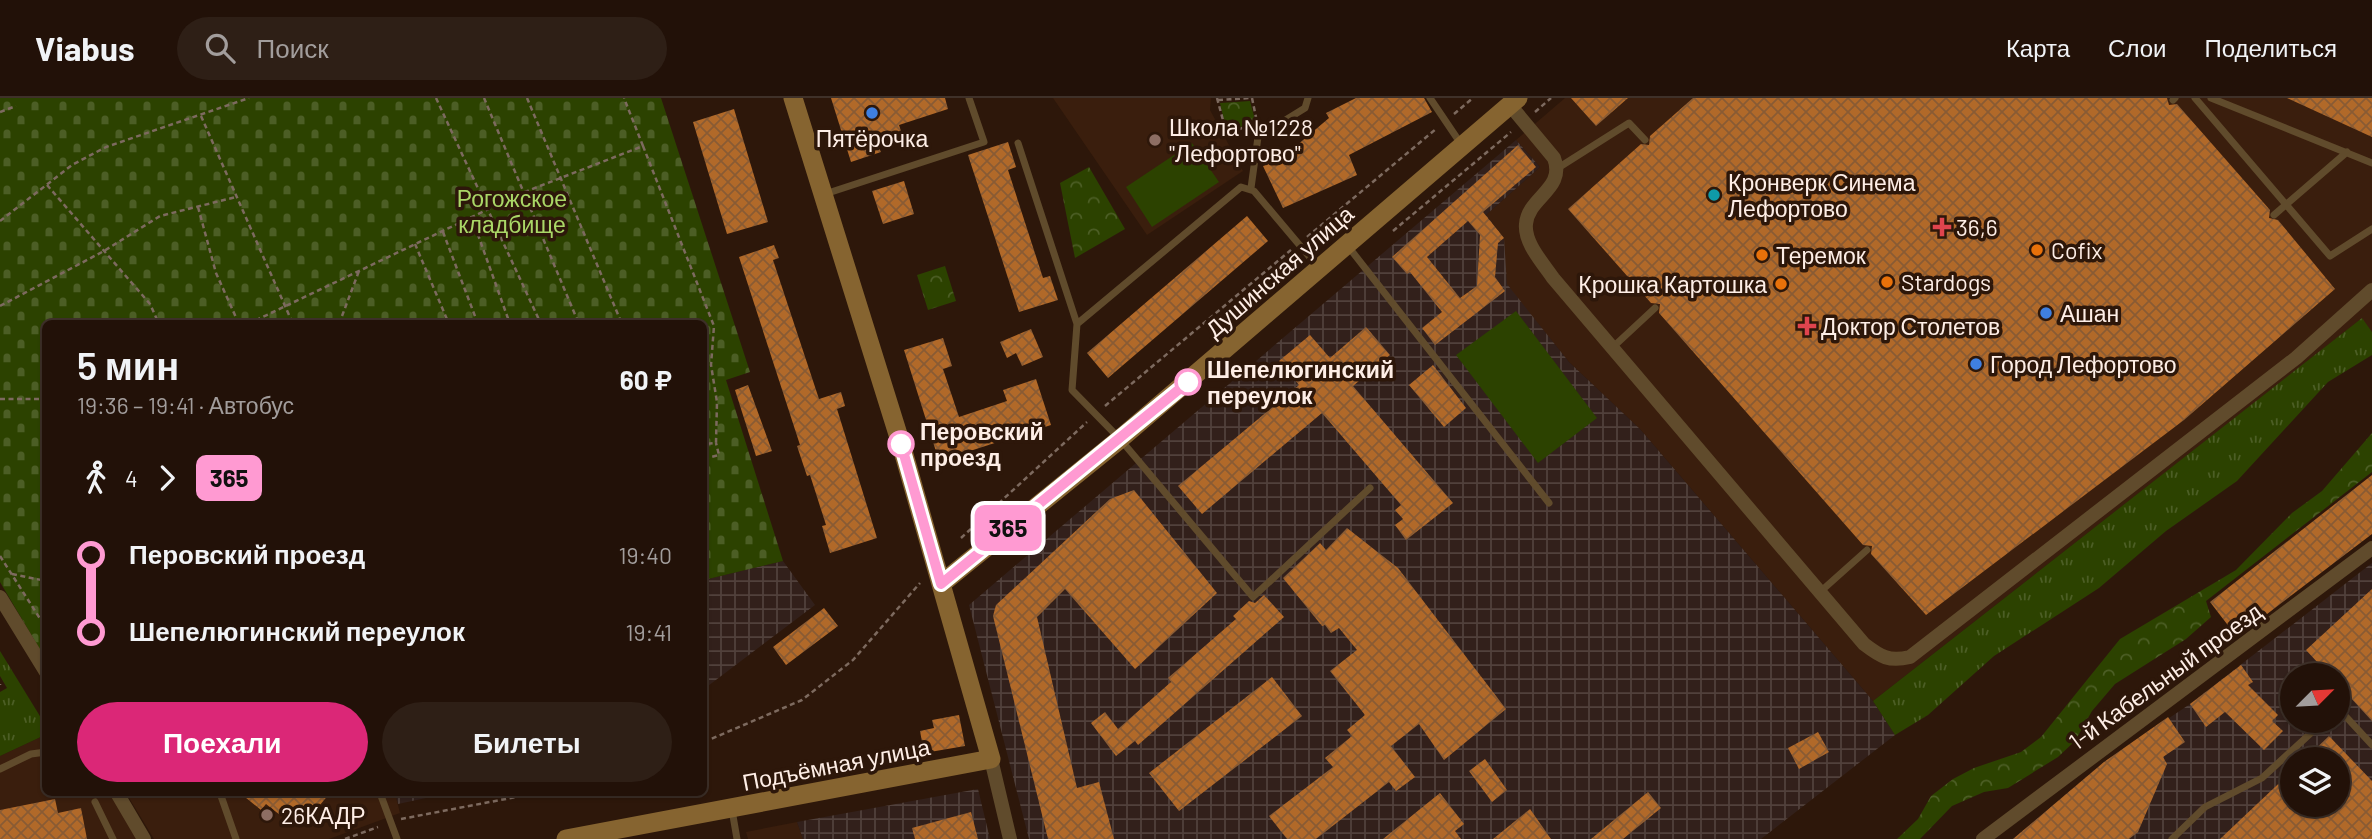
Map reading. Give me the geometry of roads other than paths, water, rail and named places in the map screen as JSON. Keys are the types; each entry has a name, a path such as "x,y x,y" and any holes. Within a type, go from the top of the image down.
{"street":[{"path":"793,98 941,584 1010,839"},
{"path":"1514,101 1554,158 1558,168 1555,181 1529,212 1525,226 1532,246 1553,278 1864,644 1881,657 1893,661 1910,657 2296,358 2372,290"},
{"name":"Душинская улица","path":"941,584 1120,439 1514,101"},
{"name":"1-й Кабельный проезд","path":"1983,839 2372,548"},
{"path":"0,597 42,665"},
{"name":"Подъёмная улица","path":"566,839 732,810 990,759"},
{"path":"119,796 144,839"}],"lane":[{"path":"823,194 984,142 970,98"},
{"path":"1308,98 1305,108 1262,132 1255,144 1251,188 1319,269"},
{"path":"1430,98 1462,145"},
{"path":"2195,98 2330,256 2372,229"},
{"path":"2211,98 2372,163"},
{"path":"1558,168 1629,123 1645,140"},
{"path":"1018,143 1077,324 1072,390 1120,439 1253,597 1370,488"},
{"path":"2274,215 2347,152"},
{"path":"1077,324 1236,188 1251,188"},
{"path":"1347,245 1549,503"},
{"path":"1612,348 1655,309"},
{"path":"1820,592 1867,550"},
{"path":"2350,721 2372,745"},
{"path":"2172,839 2205,807 2262,778 2311,733"},
{"path":"0,768 31,754 42,753"},
{"path":"221,796 236,839"},
{"path":"381,796 397,839"},
{"path":"95,802 113,839"},
{"path":"732,810 737,839"}],"place":[{"name":"Пятёрочка","path":"872,113"},
{"name":"Школа №1228 \"Лефортово\"","path":"1155,140"},
{"name":"Кронверк Синема Лефортово","path":"1714,195"},
{"name":"36,6","path":"1942,227"},
{"name":"Cofix","path":"2037,250"},
{"name":"Теремок","path":"1762,255"},
{"name":"Stardogs","path":"1887,282"},
{"name":"Крошка Картошка","path":"1781,284"},
{"name":"Ашан","path":"2046,313"},
{"name":"Доктор Столетов","path":"1807,326"},
{"name":"Город Лефортово","path":"1976,364"},
{"name":"Шепелюгинский переулок","path":"1188,382"},
{"name":"Перовский проезд","path":"901,444"},
{"name":"26КАДР","path":"267,815"}],"park label":[{"name":"Рогожское кладбище","path":"512,211"}]}
